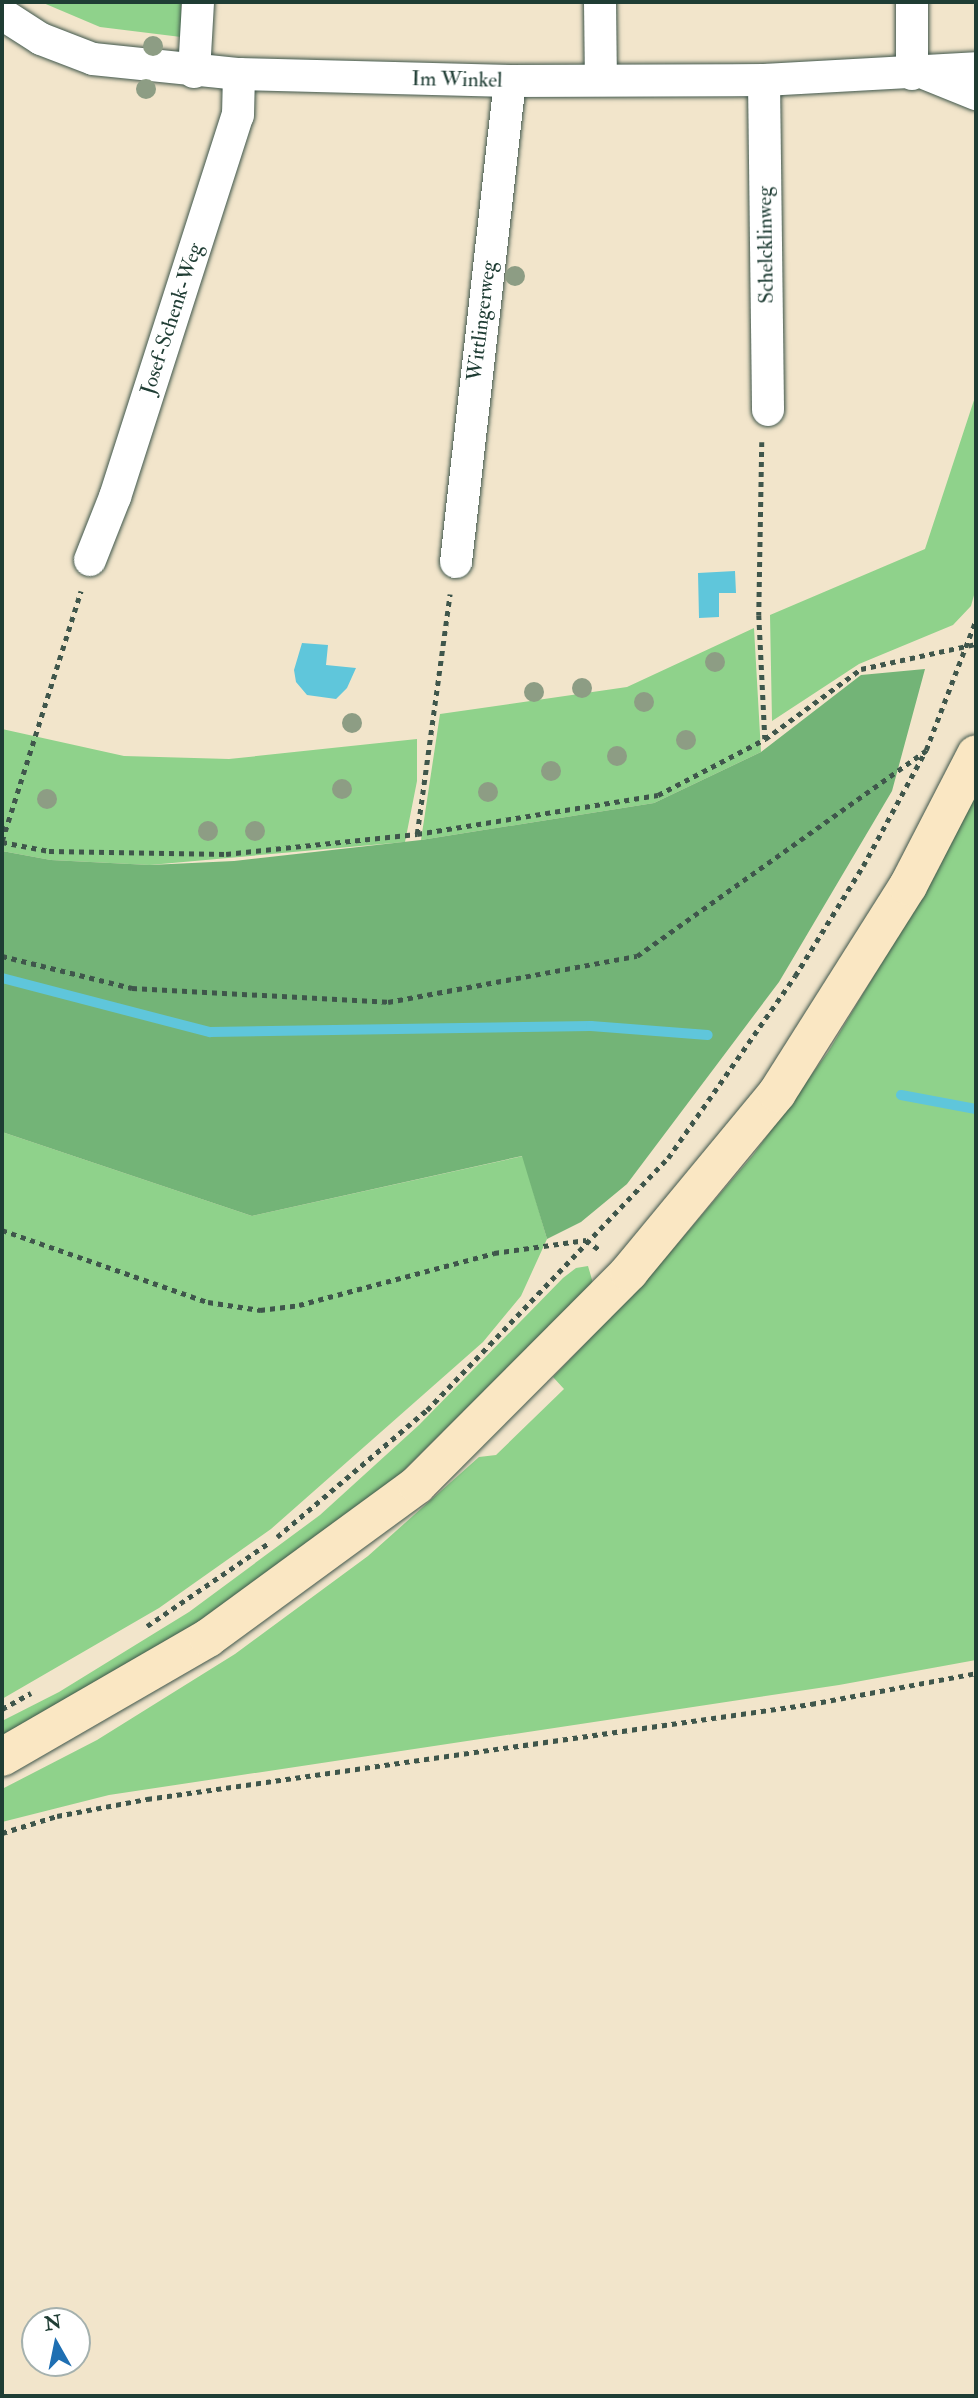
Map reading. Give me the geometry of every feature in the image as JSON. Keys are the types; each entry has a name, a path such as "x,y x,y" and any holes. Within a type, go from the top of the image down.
{"main road":[{"path":"2,1757 93,1708 208,1637 417,1485 629,1272 777,1093 908,886 976,754"}],"street":[{"path":"194,72 198,2"},
{"path":"600,2 601,80"},
{"path":"912,2 918,74"},
{"name":"Im Winkel","path":"2,14 41,39 93,60 194,72 510,81 764,80 918,74 976,68"},
{"name":"Josef-Schenk-Weg","path":"90,560 119,484 238,115 239,74"},
{"name":"Im Winkel","path":"918,74 976,93"},
{"name":"Schelcklinweg","path":"764,80 768,410"},
{"name":"Wittlingerweg","path":"456,562 510,81"}],"path":[{"path":"765,739 759,615 762,440 768,410"},
{"path":"90,560 2,841 49,851 226,854 417,834 658,795 765,739 861,669 969,643 976,644"},
{"path":"417,834 456,562"},
{"path":"139,1632 277,1537 427,1410 527,1309 586,1240 668,1158 733,1067 856,877 926,750 976,620"},
{"path":"2,956 132,988 388,1002 637,956 926,750"},
{"path":"2,1230 208,1302 260,1310 299,1305 494,1253 586,1240"},
{"path":"2,1833 57,1816 147,1799 811,1704 976,1673"},
{"path":"2,1709 36,1690"}],"green space":[{"path":"41,2 181,2 181,37 100,27"},
{"path":"976,394 976,588 971,606 953,625 859,664 772,721 770,615 925,549"},
{"path":"754,628 761,752 654,803 421,840 440,714 627,687"},
{"path":"925,669 892,791 779,982 627,1184 581,1222 547,1239 522,1156 252,1216 2,1132 2,851 51,860 150,865 234,861 421,840 654,803 761,752 861,675"},
{"path":"2,729 124,756 229,759 417,739 417,781 405,842 150,865 51,860 2,851"},
{"path":"976,781 976,1660 839,1685 109,1795 2,1822 2,1789 97,1740 235,1654 368,1556 479,1457 496,1455 564,1389 553,1377 650,1276 753,1155 828,1052 940,866"},
{"path":"2,1132 252,1216 523,1156 547,1239 521,1296 483,1342 271,1529 159,1608 2,1699"},
{"path":"588,1266 593,1283 383,1491 243,1601 2,1742 2,1721 59,1692 189,1612 320,1515 419,1425 563,1278 576,1268"}],"water":[{"path":"735,571 736,593 719,593 719,617 699,618 698,573"},
{"path":"302,643 328,645 326,665 356,668 347,688 336,699 307,695 296,682 294,670"}],"waterway":[{"path":"2,978 210,1032 591,1026 708,1035"},
{"path":"901,1095 976,1109"}]}
